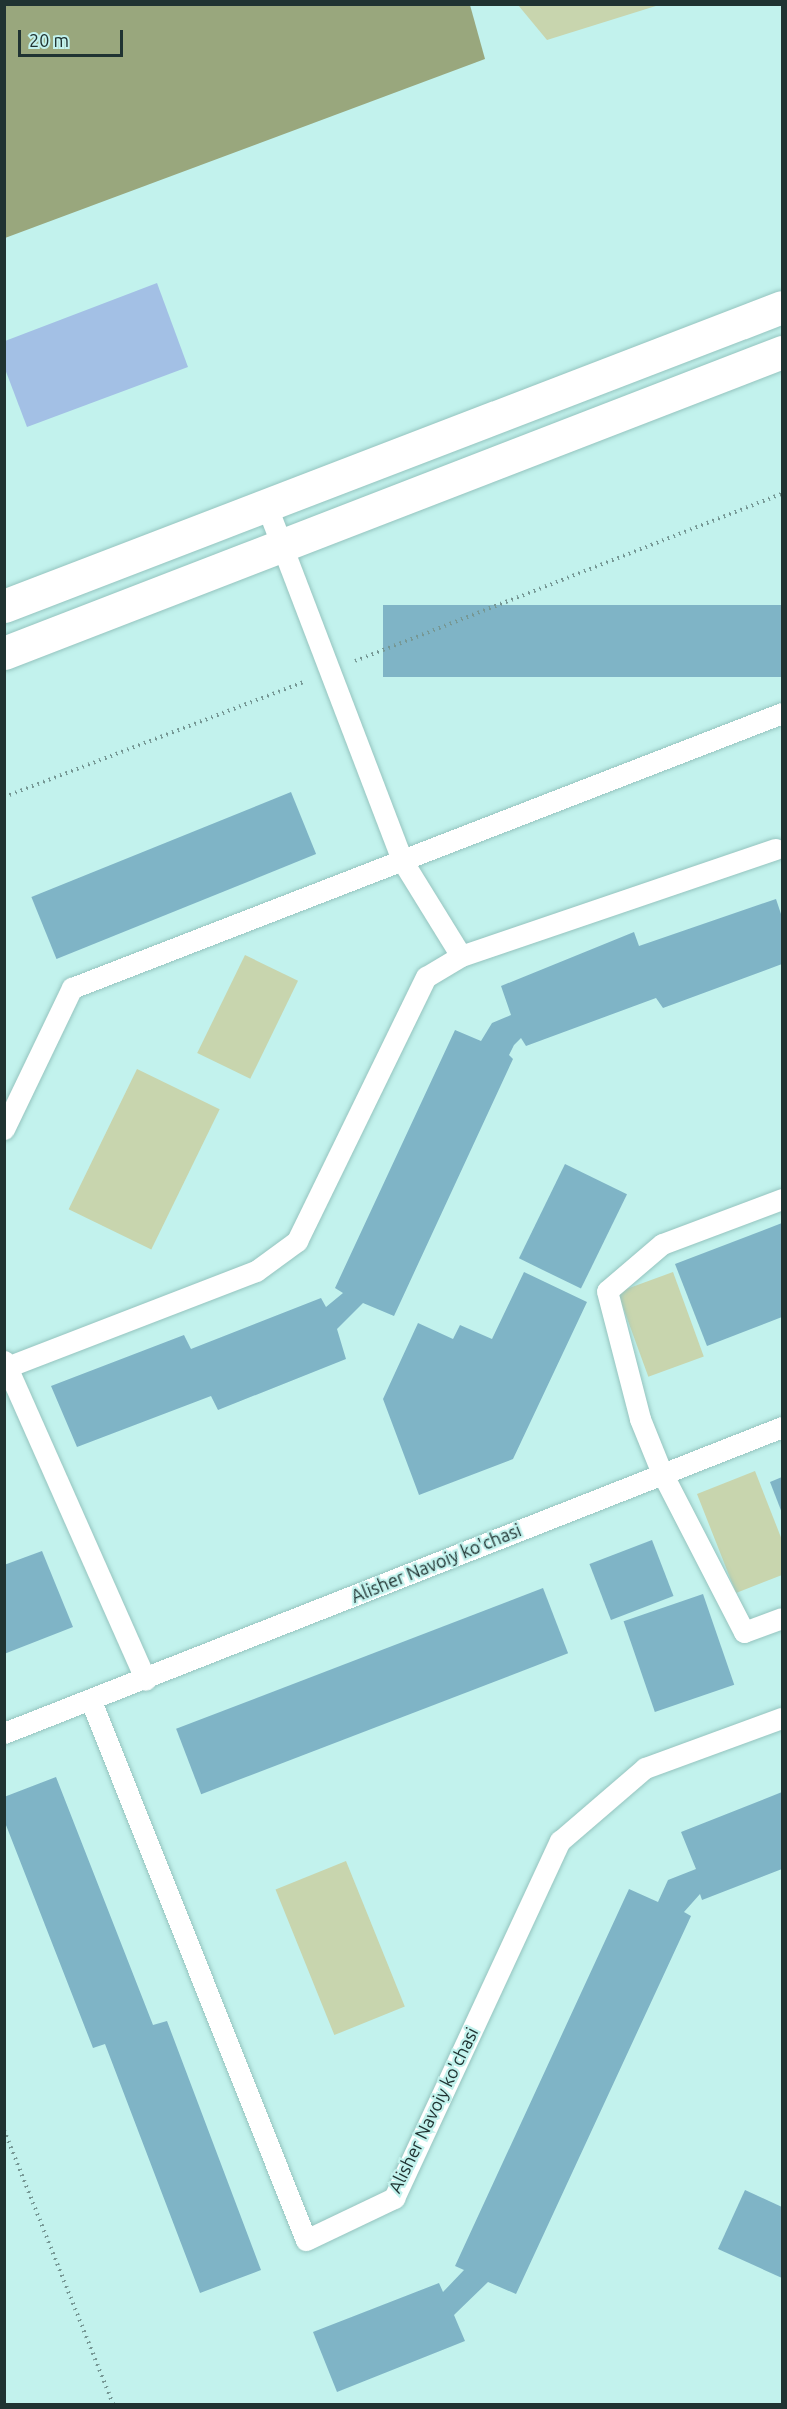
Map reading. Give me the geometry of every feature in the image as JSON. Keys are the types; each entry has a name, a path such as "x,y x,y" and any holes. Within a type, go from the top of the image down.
{"main road":[{"path":"4,606 783,307"},
{"path":"4,653 783,352"}],"lane":[{"path":"266,504 403,862 461,956"},
{"path":"4,1129 72,988 403,862 783,713"},
{"path":"146,1680 6,1364 256,1271 297,1241 426,977 461,956 776,849"},
{"path":"783,1199 662,1244 607,1291 640,1419 661,1471 744,1632 783,1618"},
{"name":"Alisher Navoiy ko'chasi","path":"4,1733 146,1680 661,1471 783,1427"},
{"name":"Alisher Navoiy ko'chasi","path":"91,1701 306,2240 394,2198 560,1841 645,1768 783,1718"}],"path":[{"path":"4,797 783,494"},
{"path":"4,2130 113,2404"}],"green space":[{"path":"5,4 470,5 485,59 5,238"},
{"path":"518,5 659,5 547,40"},
{"path":"245,955 298,981 250,1079 197,1053"},
{"path":"137,1069 220,1109 151,1250 69,1209"},
{"path":"673,1272 704,1357 648,1377 618,1292"},
{"path":"755,1471 782,1540 782,1575 736,1593 697,1494"},
{"path":"346,1861 405,2007 334,2035 276,1889"}],"water":[{"path":"157,283 188,367 27,427 5,369 5,341"}],"building":[{"path":"383,605 782,605 782,677 383,677"},
{"path":"291,792 316,854 56,959 31,897"},
{"path":"776,899 782,917 782,964 663,1008 656,998 526,1046 521,1038 514,1045 509,1055 513,1059 394,1316 363,1303 337,1329 346,1359 218,1410 211,1396 77,1447 51,1386 184,1335 191,1349 321,1298 326,1307 343,1293 335,1288 455,1030 481,1041 492,1023 511,1015 501,986 634,932 639,946"},
{"path":"565,1164 627,1194 581,1289 519,1258"},
{"path":"782,1223 782,1317 707,1346 675,1264"},
{"path":"524,1272 587,1302 513,1459 419,1495 383,1399 418,1323 453,1339 460,1325 492,1339"},
{"path":"782,1477 782,1513 770,1482"},
{"path":"652,1540 674,1596 611,1620 589,1564"},
{"path":"42,1551 73,1627 4,1654 4,1565"},
{"path":"543,1588 568,1653 201,1794 176,1729"},
{"path":"703,1594 734,1685 655,1712 624,1621"},
{"path":"56,1777 153,2025 167,2021 261,2270 200,2293 105,2044 93,2048 4,1820 4,1797"},
{"path":"782,1792 782,1869 702,1900 700,1894 684,1912 691,1916 516,2294 488,2282 454,2315 465,2341 337,2392 313,2332 439,2283 443,2292 464,2270 455,2266 629,1889 658,1902 668,1880 696,1869 681,1832"},
{"path":"745,2190 782,2207 782,2278 718,2249"}]}
